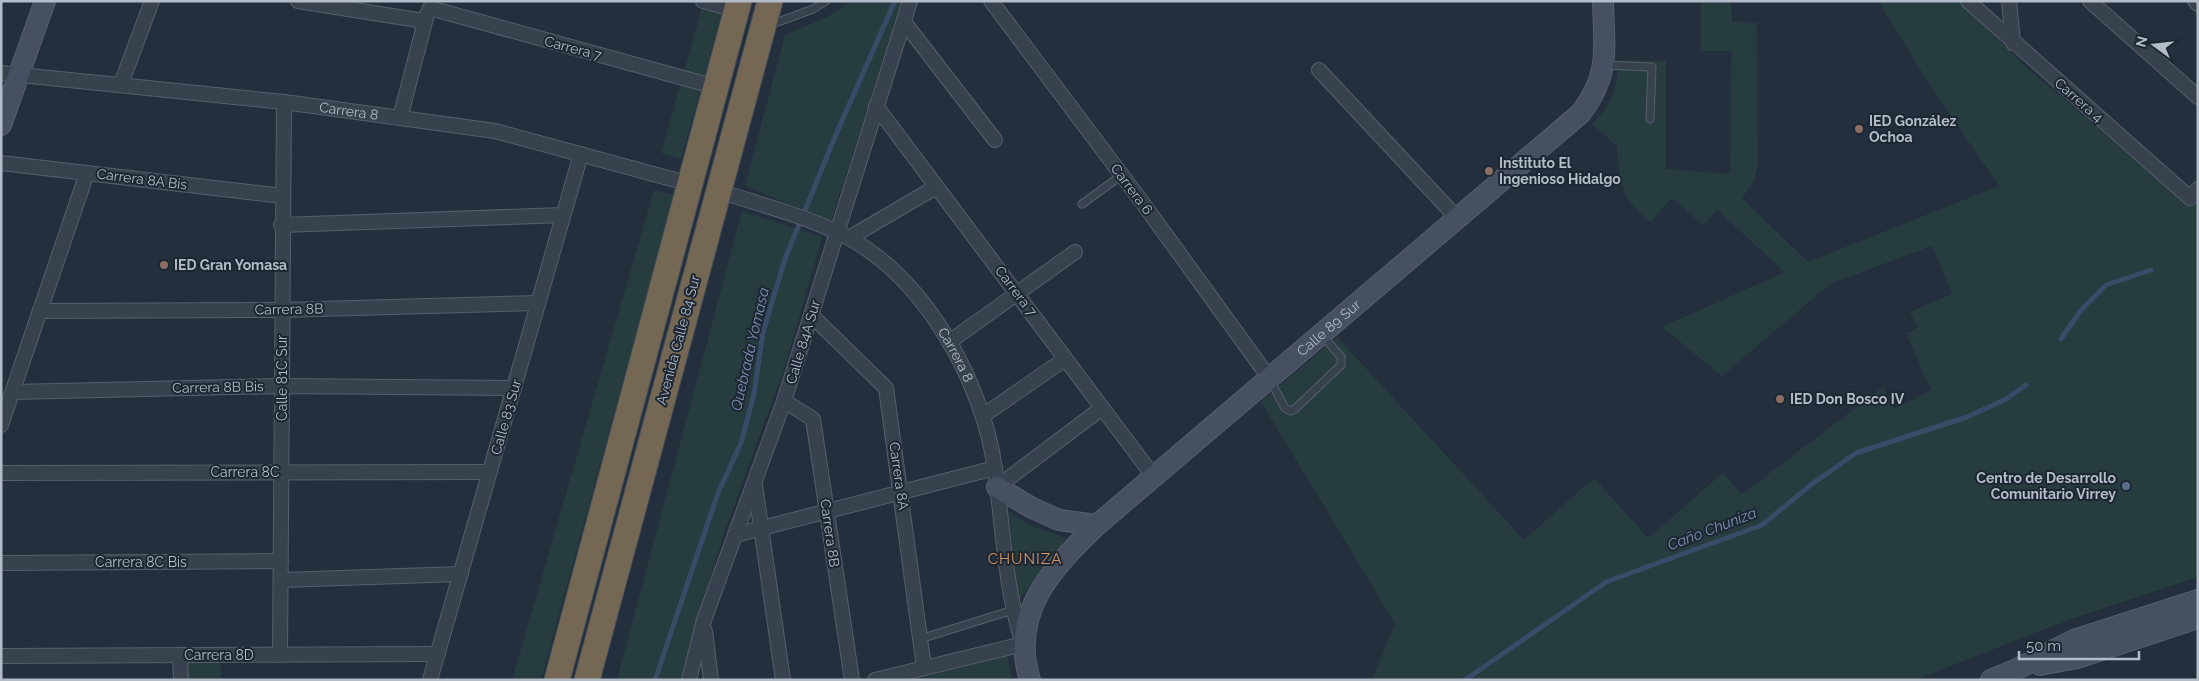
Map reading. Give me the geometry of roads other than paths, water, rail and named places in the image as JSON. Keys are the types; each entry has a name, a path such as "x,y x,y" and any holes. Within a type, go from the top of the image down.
{"highway":[{"name":"Avenida Calle 84 Sur","path":"587,680 770,1"},
{"path":"557,680 738,6"}],"street":[{"path":"1,125 10,74 45,1"},
{"path":"120,84 152,1"},
{"path":"298,1 424,21"},
{"path":"703,1 738,6"},
{"name":"Calle 84A Sur","path":"689,680 704,620 784,401 910,1"},
{"name":"Carrera 6","path":"991,1 1122,175 1270,379"},
{"name":"Calle 89 Sur","path":"1029,677 1023,644 1028,617 1049,574 1063,557 1097,525 1581,113 1593,98 1601,81 1604,65 1603,1"},
{"name":"Carrera 4","path":"1968,1 2194,193"},
{"path":"2009,1 2014,42"},
{"path":"2090,1 2198,96"},
{"path":"400,118 424,21 431,5"},
{"name":"Carrera 7","path":"431,5 716,87"},
{"path":"904,22 995,140"},
{"path":"1319,70 1458,219"},
{"name":"Carrera 8","path":"10,74 284,102 495,131 690,184"},
{"name":"Calle 81C Sur","path":"280,655 281,225 284,102"},
{"name":"Carrera 7","path":"876,106 936,187 980,242 1064,358 1154,477"},
{"name":"Calle 83 Sur","path":"430,680 581,154"},
{"name":"Carrera 8A Bis","path":"1,163 283,196"},
{"path":"1,425 88,173"},
{"path":"849,238 936,187"},
{"name":"Carrera 8","path":"719,191 820,224 849,238 890,268 920,299 949,342 984,415 996,478 1012,610 1023,644"},
{"path":"281,225 563,215"},
{"path":"949,342 1075,252"},
{"name":"Carrera 8B","path":"40,311 282,310 538,303"},
{"name":"Carrera 8A","path":"811,315 886,388 902,492 924,668"},
{"path":"984,415 1064,358"},
{"name":"Carrera 8B Bis","path":"13,392 282,386 514,388"},
{"name":"Carrera 8B","path":"784,401 813,420 852,680"},
{"path":"735,535 902,492 996,478 1102,408"},
{"name":"Carrera 8C","path":"1,473 489,472"},
{"path":"996,478 1032,508 1059,520 1097,525"},
{"path":"755,484 783,680"},
{"name":"Carrera 8C Bis","path":"1,563 281,561"},
{"path":"280,580 461,574"},
{"path":"2016,675 2074,640 2198,600"},
{"path":"1991,680 2077,658 2198,618"},
{"path":"704,620 710,680"},
{"path":"875,680 1023,644"},
{"name":"Carrera 8D","path":"1,656 438,654"},
{"path":"180,655 180,680"}],"lane":[{"path":"763,28 813,9 826,1"},
{"path":"1604,65 1652,67 1650,119"},
{"path":"1082,204 1122,175"},
{"path":"1270,379 1285,408 1290,411 1295,409 1341,365 1341,356 1322,334"},
{"path":"920,639 1012,610"}],"waterway":[{"name":"Quebrada Yomasa","path":"655,680 718,493 741,443 754,394 763,332 785,259 837,132 895,1"},
{"name":"Caño Chuniza","path":"2061,339 2081,310 2106,285 2151,270"},
{"name":"Caño Chuniza","path":"1465,680 1606,582 1762,525 1812,484 1856,453 1967,417 2006,399 2026,385"}],"place":[{"name":"IED González Ochoa","path":"1859,129"},
{"name":"Instituto El Ingenioso Hidalgo","path":"1489,171"},
{"name":"IED Gran Yomasa","path":"164,265"},
{"name":"IED Don Bosco IV","path":"1780,399"},
{"name":"Centro de Desarrollo Comunitario Virrey","path":"2126,486"}],"district":[{"name":"CHUNIZA","path":"1025,559"}]}
